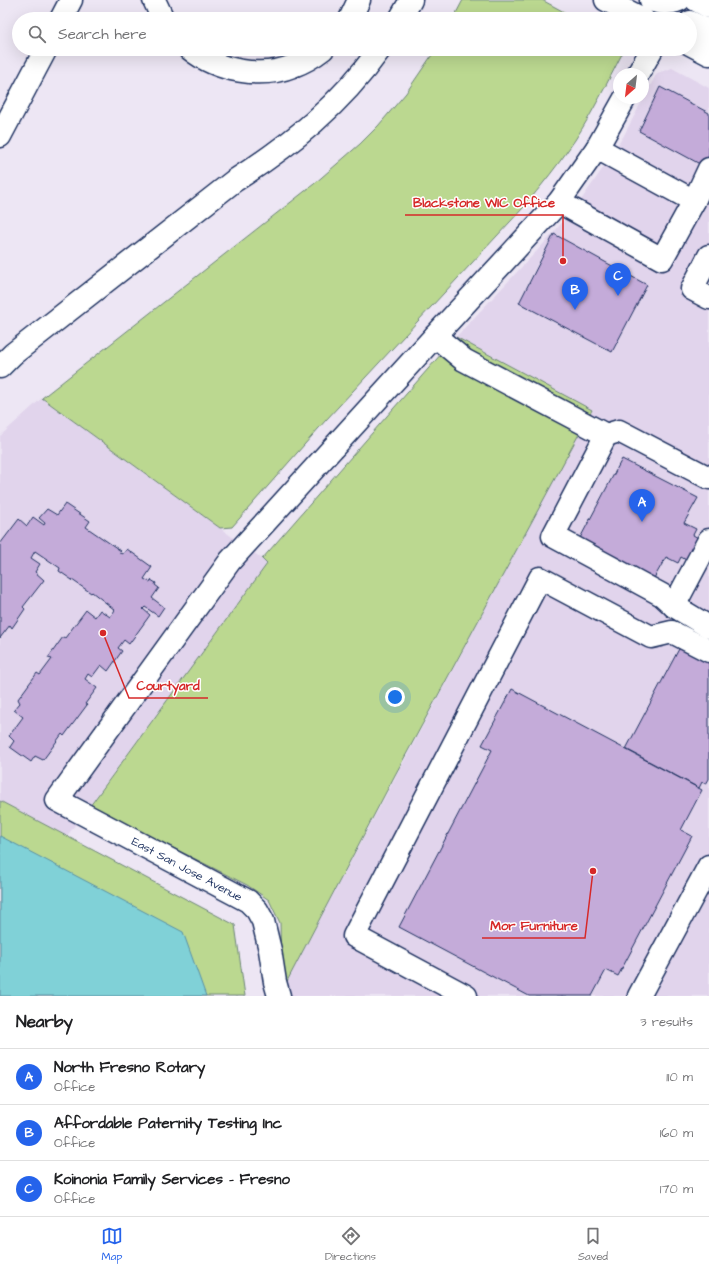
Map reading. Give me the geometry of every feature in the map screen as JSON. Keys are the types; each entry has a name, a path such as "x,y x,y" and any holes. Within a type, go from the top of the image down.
{"main road":[{"path":"65,12 71,0"},
{"path":"154,0 160,12"},
{"path":"353,12 359,0"},
{"path":"404,12 411,0"},
{"path":"606,0 629,12"},
{"path":"650,0 663,3 680,0"},
{"path":"696,0 709,7"},
{"path":"697,25 709,31"},
{"path":"697,48 709,54"},
{"path":"0,136 42,56"},
{"path":"200,56 219,65 235,70 252,72 272,71 292,66 314,56"},
{"path":"0,367 14,354 234,181 303,132 346,90 374,56"},
{"path":"641,68 648,56"},
{"path":"606,435 464,360 435,336 559,202 597,148 622,104"},
{"path":"597,148 694,201"},
{"path":"559,202 662,259 694,201 709,169"},
{"path":"709,256 692,289 709,298"},
{"name":"East San Jose Avenue","path":"279,996 263,921 257,910 248,901 57,800 230,561 435,336"},
{"path":"709,478 619,431 606,435 552,536 662,595 674,606 709,627"},
{"path":"674,606 709,540"},
{"path":"466,996 354,936 540,578 651,637 672,632 709,651"},
{"path":"639,996 709,866"}],"shaded area":[{"path":"672,68 709,88 709,996 290,996 285,985 591,410 456,337 549,238 581,200 623,137 641,104 649,104 649,88 657,73"},
{"path":"42,398 268,563 67,836 0,801 0,436"}],"green space":[{"path":"463,0 542,0 564,12 457,12"},
{"path":"431,56 621,56 615,68 613,68 613,71 594,108 575,140 523,208 326,420 232,527 220,528 42,398 314,184 360,144 378,126 406,93"},
{"path":"456,337 592,410 395,775 285,985 281,969 280,923 269,900 247,885 90,806 267,564 262,559"},
{"path":"0,801 235,925 245,996 0,996"}],"water":[{"path":"0,836 183,932 206,996 0,996"}],"building":[{"path":"660,87 709,113 709,169 639,131"},
{"path":"554,234 647,285 612,352 519,303"},
{"path":"622,459 698,498 684,523 696,529 693,535 700,539 688,561 681,557 678,563 666,557 653,580 579,540"},
{"path":"65,504 90,521 86,527 121,551 119,553 123,554 127,549 152,567 144,579 150,582 151,580 156,583 155,585 159,588 152,598 164,607 158,616 145,607 143,609 150,615 129,644 124,640 118,648 122,651 108,671 101,665 92,677 88,674 85,679 97,688 85,704 87,705 64,736 62,734 43,760 35,756 31,762 10,747 14,741 9,736 23,717 14,710 20,703 18,699 37,673 40,675 52,659 48,658 63,637 65,638 86,610 95,617 100,610 110,617 115,610 92,592 91,593 59,571 60,568 35,551 31,558 40,564 35,572 44,580 23,607 25,609 12,628 10,625 0,638 0,544 19,519 27,526 33,517 44,525 45,523 39,518 47,509 57,515"},
{"path":"680,647 709,663 709,779 706,784 702,782 699,788 626,749"},
{"path":"512,689 702,790 681,830 692,836 618,976 606,970 592,996 529,996 399,927 492,750 482,745"}],"place":[{"name":"Blackstone WIC Office","path":"563,261"},
{"name":"Koinonia Family Services - Fresno","path":"618,296"},
{"name":"Affordable Paternity Testing Inc","path":"575,310"},
{"name":"North Fresno Rotary","path":"642,522"},
{"name":"Courtyard","path":"103,633"},
{"name":"Mor Furniture","path":"593,871"}]}
